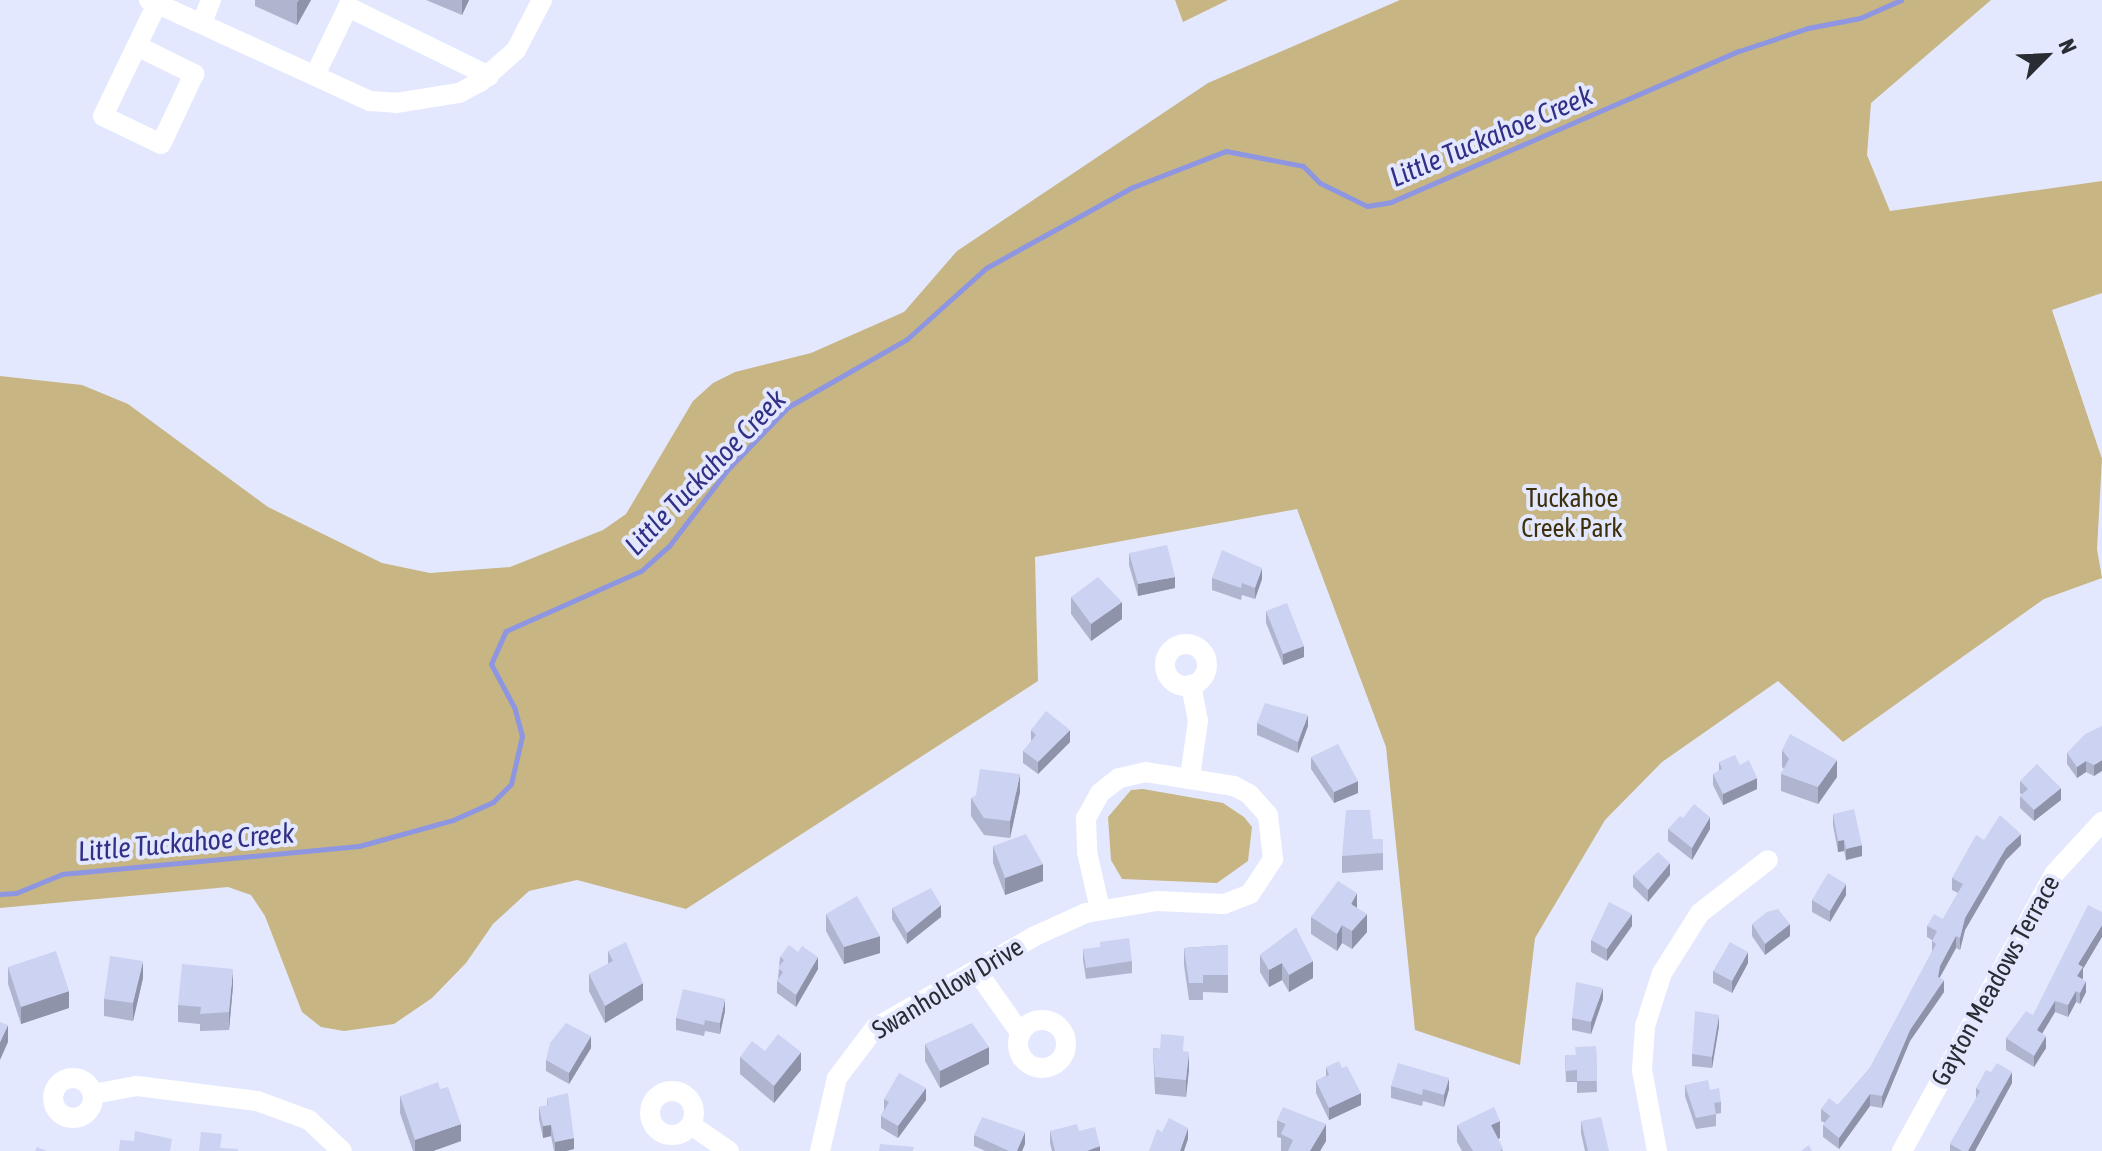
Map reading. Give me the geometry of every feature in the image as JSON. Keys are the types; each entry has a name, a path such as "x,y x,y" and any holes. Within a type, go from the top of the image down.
{"street":[{"path":"202,23 211,0"},
{"path":"137,46 194,74 161,144 103,116 137,46 153,2 370,101 396,103 459,93 489,76 516,50 542,0"},
{"path":"315,75 348,7 489,76"},
{"path":"1190,777 1198,721 1191,685"},
{"name":"Swanhollow Drive","path":"820,1151 837,1078 856,1047 899,1012 1054,926 1100,909 1157,901 1224,904 1250,894 1263,882 1275,843 1268,815 1249,794 1234,786 1190,777 1133,773 1100,793 1088,810 1085,832 1100,909"},
{"name":"Gayton Meadows Terrace","path":"1902,1151 2054,874 2102,822"},
{"path":"1657,1151 1642,1070 1645,1026 1662,973 1700,913 1768,860"},
{"path":"976,970 1021,1034"},
{"path":"93,1094 137,1086 257,1101 309,1120 342,1151"},
{"path":"691,1125 729,1151"}],"green space":[{"path":"1175,0 1228,0 1183,22"},
{"name":"Tuckahoe Creek Park","path":"1400,0 1991,0 1871,103 1867,155 1890,211 2102,181 2102,293 2052,310 2102,459 2097,549 2102,578 2044,599 1843,742 1778,681 1662,762 1605,820 1535,938 1520,1065 1415,1030 1386,747 1297,509 1035,557 1038,681 686,909 577,880 529,891 493,924 466,963 432,998 394,1024 344,1031 321,1027 302,1012 265,916 251,895 228,887 0,908 0,376 82,385 128,404 268,507 382,563 430,573 510,567 603,530 626,514 693,401 713,383 735,372 811,353 904,312 957,251 1208,83"},
{"path":"1143,789 1223,803 1244,817 1252,827 1248,861 1217,883 1122,879 1111,860 1108,817 1131,790"}],"building":[{"path":"1167,545 1175,577 1138,584 1129,553"},
{"path":"1222,550 1262,568 1255,588 1242,583 1241,588 1212,578"},
{"path":"1098,577 1122,602 1091,624 1071,597"},
{"path":"1287,603 1304,646 1283,654 1266,611"},
{"path":"1265,703 1308,715 1298,742 1257,723"},
{"path":"1046,711 1070,730 1038,762 1023,751 1036,735 1031,730"},
{"path":"2102,726 2102,760 2094,765 2086,761 2077,767 2067,753 2085,734"},
{"path":"1790,734 1837,760 1818,787 1781,774 1789,759 1782,750"},
{"path":"1338,744 1358,781 1334,792 1311,757"},
{"path":"1735,755 1740,765 1749,760 1757,778 1723,794 1713,774 1722,769 1719,762"},
{"path":"2037,764 2061,788 2034,810 2020,796 2028,789 2020,781"},
{"path":"980,769 1020,774 1010,821 984,818 971,798 976,795"},
{"path":"1694,804 1710,817 1692,848 1668,829 1680,816 1683,818"},
{"path":"1854,809 1862,845 1846,849 1844,840 1838,841 1833,814"},
{"path":"1346,810 1370,810 1373,839 1383,839 1383,853 1342,856"},
{"path":"2000,815 2021,834 2006,848 1965,918 1960,938 1956,936 1940,966 1938,977 1944,980 1910,1030 1882,1096 1870,1094 1839,1138 1823,1125 1830,1116 1821,1109 1829,1098 1838,1105 1870,1068 1936,944 1932,941 1937,931 1927,926 1934,914 1943,919 1963,884 1952,878 1976,835 1984,840"},
{"path":"1026,834 1043,864 1005,878 993,846"},
{"path":"1658,852 1670,863 1648,890 1633,875"},
{"path":"1828,873 1846,884 1830,911 1812,900"},
{"path":"1338,881 1357,893 1351,904 1367,914 1352,931 1342,925 1337,934 1311,917"},
{"path":"931,888 941,905 907,933 892,908"},
{"path":"857,896 880,936 844,947 826,914"},
{"path":"1609,902 1632,914 1607,949 1591,940"},
{"path":"2088,905 2102,912 2102,925 2078,964 2083,967 2077,976 2086,981 2068,1005 2055,1001 2037,1030 2046,1036 2034,1056 2006,1038 2026,1011 2033,1015"},
{"path":"1778,909 1790,924 1765,944 1752,924 1767,912"},
{"path":"1296,928 1313,961 1289,975 1282,963 1269,970 1260,955"},
{"path":"1129,938 1132,961 1086,968 1083,949 1100,947 1100,942"},
{"path":"626,942 643,983 605,1006 589,974 613,961 608,951"},
{"path":"1730,942 1748,952 1732,981 1713,971"},
{"path":"789,945 798,952 802,946 818,957 796,995 777,981 783,972 778,968 784,960 780,957"},
{"path":"1228,945 1228,975 1203,975 1203,983 1189,983 1184,948"},
{"path":"56,951 69,991 21,1007 8,967"},
{"path":"110,956 143,961 133,1003 104,999"},
{"path":"182,964 233,969 229,1012 200,1014 201,1007 178,1005"},
{"path":"1576,982 1603,988 1591,1022 1572,1018"},
{"path":"683,989 725,999 720,1023 705,1020 704,1025 676,1018"},
{"path":"1695,1011 1719,1015 1712,1057 1692,1054"},
{"path":"0,1022 8,1025 0,1042"},
{"path":"566,1023 591,1036 569,1073 546,1060 550,1043"},
{"path":"972,1023 989,1047 940,1071 925,1044"},
{"path":"778,1034 801,1052 774,1086 740,1057 752,1041 765,1051"},
{"path":"1161,1034 1184,1036 1183,1051 1189,1052 1186,1080 1155,1077 1153,1048 1160,1049"},
{"path":"1596,1046 1597,1081 1577,1081 1577,1070 1566,1071 1565,1055 1576,1055 1575,1047"},
{"path":"1339,1061 1342,1068 1347,1066 1361,1093 1329,1108 1316,1081 1329,1075 1326,1067"},
{"path":"1398,1063 1449,1078 1444,1095 1423,1089 1422,1095 1391,1086"},
{"path":"1997,1063 2012,1072 1968,1151 1962,1151 1950,1144 1980,1091 1976,1088 1986,1070 1991,1072"},
{"path":"899,1073 926,1088 898,1126 881,1116 889,1102 884,1099"},
{"path":"1708,1080 1710,1090 1719,1088 1721,1102 1714,1103 1716,1114 1696,1118 1685,1085"},
{"path":"438,1082 440,1089 448,1087 461,1124 415,1140 400,1096"},
{"path":"568,1093 574,1138 555,1142 551,1125 543,1126 539,1107 548,1105 547,1098"},
{"path":"1283,1107 1326,1124 1310,1151 1288,1151 1293,1140 1281,1134 1286,1123 1277,1120"},
{"path":"1494,1107 1500,1121 1491,1125 1503,1148 1500,1151 1473,1151 1457,1125"},
{"path":"982,1117 1025,1132 1017,1151 1009,1151 974,1135"},
{"path":"1601,1117 1609,1151 1588,1151 1581,1121"},
{"path":"1169,1118 1188,1128 1180,1151 1149,1151 1157,1129 1162,1132"},
{"path":"1077,1124 1079,1131 1095,1127 1100,1146 1087,1151 1055,1151 1050,1131"},
{"path":"135,1131 172,1139 170,1151 119,1151 120,1140 134,1141"},
{"path":"201,1132 222,1134 220,1148 238,1151 199,1151"},
{"path":"880,1144 914,1147 913,1151 879,1151"}],"waterway":[{"name":"Little Tuckahoe Creek","path":"0,894 16,893 62,874 359,846 453,820 493,802 511,784 522,736 514,707 491,664 506,631 641,571 669,546 728,469 788,407 907,339 986,268 1133,187 1226,151 1303,166 1320,183 1367,206 1391,202 1739,51 1808,28 1860,18 1901,0"}]}
